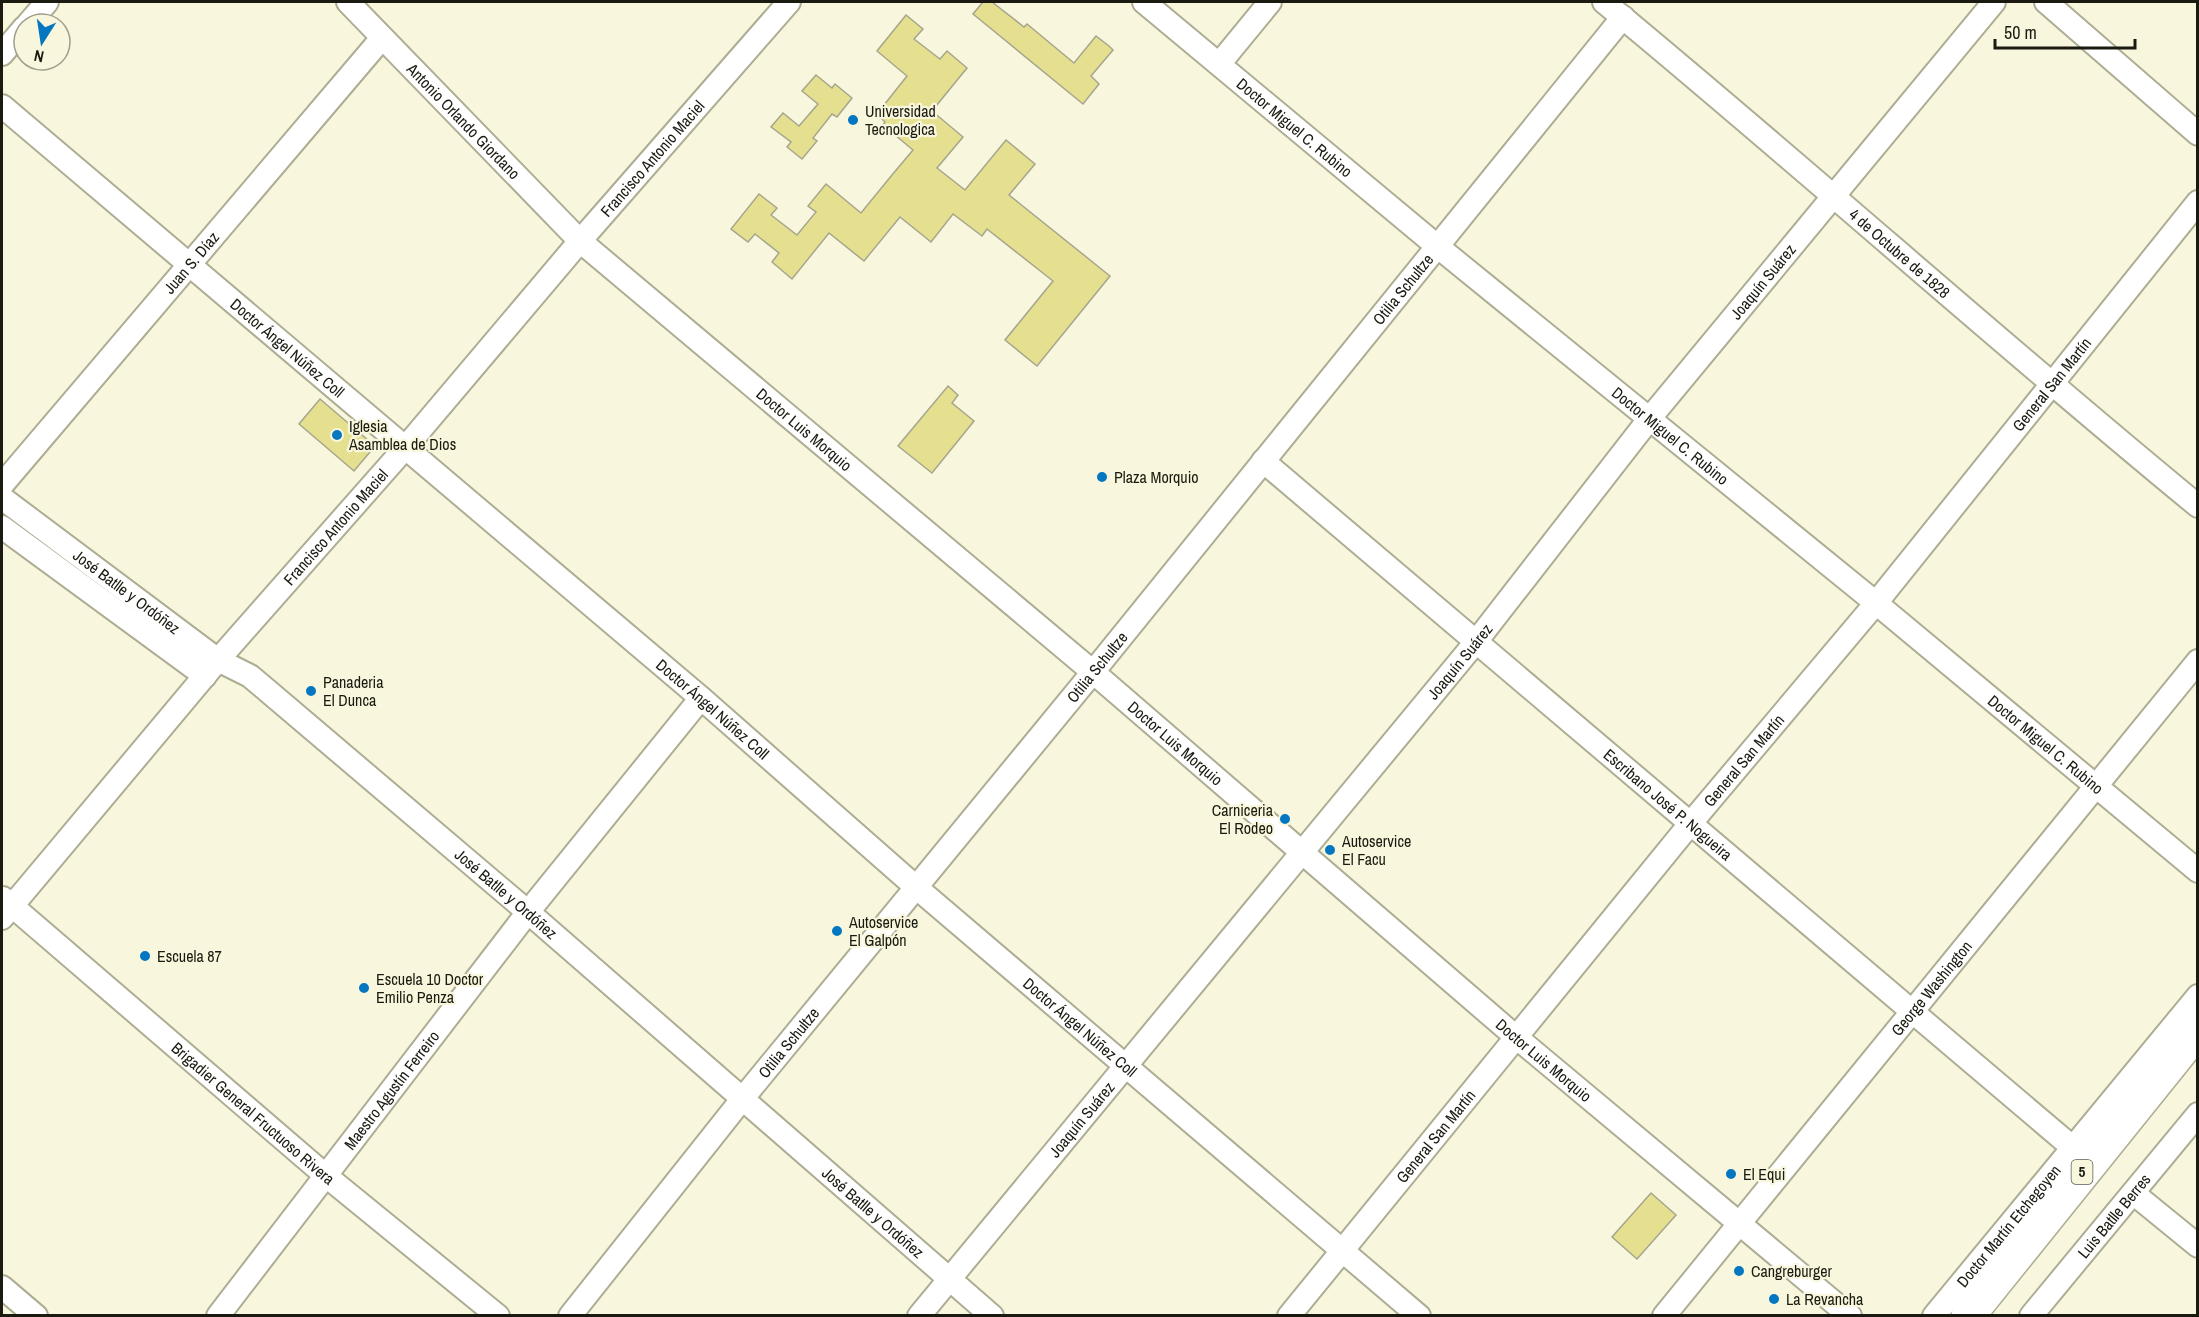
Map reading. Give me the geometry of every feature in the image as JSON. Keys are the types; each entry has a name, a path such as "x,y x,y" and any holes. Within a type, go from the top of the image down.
{"highway":[{"name":"5","path":"1968,1316 2198,1030"},
{"name":"5","path":"1994,1316 2198,1064"}],"street":[{"name":"Antonio Orlando Giordano","path":"348,2 580,241"},
{"name":"Francisco Antonio Maciel","path":"5,907 789,2"},
{"name":"Doctor Miguel C. Rubino","path":"1144,2 1437,246 1876,603 2198,871"},
{"path":"1220,63 1270,2"},
{"name":"4 de Octubre de 1828","path":"1604,2 1834,196 2051,386 2198,506"},
{"name":"Joaquín Suárez","path":"919,1316 1475,643 1650,418 1994,2"},
{"path":"2046,2 2198,134"},
{"name":"Otilia Schultze","path":"570,1316 743,1098 1093,672 1623,17"},
{"name":"Juan S. Díaz","path":"2,485 382,38"},
{"path":"2,54 12,42"},
{"name":"Doctor Ángel Núñez Coll","path":"2,106 189,267 701,698 917,888 1419,1316"},
{"name":"General San Martín","path":"1289,1316 1690,824 1876,603 2198,202"},
{"name":"Doctor Luis Morquio","path":"580,241 1093,672 1301,854 1516,1037 1850,1316"},
{"name":"Escribano José P. Nogueira","path":"1263,461 2072,1147"},
{"name":"José Batlle y Ordóñez","path":"2,498 211,668"},
{"name":"José Batlle y Ordóñez","path":"2,527 211,668 250,676 528,912 992,1316"},
{"name":"George Washington","path":"1664,1316 2198,661"},
{"name":"Maestro Agustín Ferreiro","path":"218,1316 528,912 701,698"},
{"name":"Brigadier General Fructuoso Rivera","path":"5,907 498,1316"},
{"name":"Doctor Martín Etchegoyen","path":"1935,1316 2198,996"},
{"name":"Luis Batlle Berres","path":"2031,1316 2198,1114"},
{"path":"2133,1193 2198,1246"},
{"path":"2,1287 36,1316"}],"building":[{"path":"983,2 992,2 1024,27 1027,24 1074,63 1096,36 1113,50 1091,76 1099,84 1083,104 973,14"},
{"path":"906,15 923,29 914,39 940,59 947,51 967,68 932,111 963,137 937,168 965,190 1006,140 1035,164 1009,195 1110,276 1037,366 1005,340 1053,281 987,229 982,236 953,214 931,242 900,217 864,261 829,233 792,279 772,262 779,253 755,234 748,242 731,229 759,194 777,208 771,215 797,235 816,212 808,206 826,184 861,213 913,150 883,125 885,122 881,118 888,109 884,105 907,76 877,51"},
{"path":"816,75 832,88 835,84 852,98 837,117 832,114 813,138 817,141 802,159 787,147 791,142 771,127 783,113 799,126 818,104 802,91"},
{"path":"948,386 958,395 952,403 974,421 932,473 898,446"},
{"name":"Iglesia Asamblea de Dios","path":"320,399 375,446 354,471 299,424"},
{"path":"1651,1193 1676,1215 1637,1259 1612,1237"}],"place":[{"name":"Universidad Tecnologica","path":"853,120"},
{"name":"Iglesia Asamblea de Dios","path":"337,435"},
{"name":"Plaza Morquio","path":"1102,477"},
{"name":"Panaderia El Dunca","path":"311,691"},
{"name":"Carniceria El Rodeo","path":"1285,819"},
{"name":"Autoservice El Facu","path":"1330,850"},
{"name":"Autoservice El Galpón","path":"837,931"},
{"name":"Escuela 87","path":"145,956"},
{"name":"Escuela 10 Doctor Emilio Penza","path":"364,988"},
{"name":"El Equi","path":"1731,1174"},
{"name":"Cangreburger","path":"1739,1271"},
{"name":"La Revancha","path":"1774,1299"}]}
